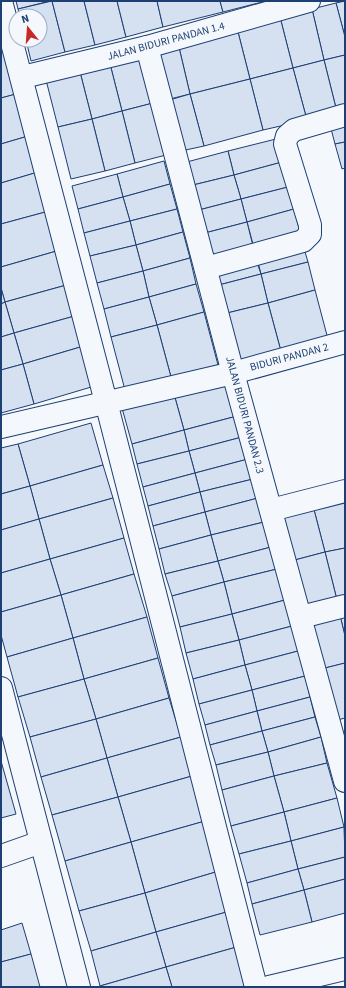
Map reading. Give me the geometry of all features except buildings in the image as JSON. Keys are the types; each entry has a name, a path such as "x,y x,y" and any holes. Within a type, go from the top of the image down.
{"street":[{"path":"1,1 23,77 256,987"},
{"name":"JALAN BIDURI PANDAN 1.4","path":"23,77 148,48 309,1"},
{"name":"JALAN BIDURI PANDAN 2.3","path":"148,48 233,373 345,781"},
{"path":"206,268 303,241 310,234 310,225 285,144 287,136 294,130 345,115"},
{"name":"BIDURI PANDAN 2","path":"1,427 233,373 345,342"},
{"path":"271,510 345,491"},
{"path":"301,617 345,606"},
{"path":"1,689 79,987"},
{"path":"1,856 41,842"},
{"path":"269,987 345,969"}]}
